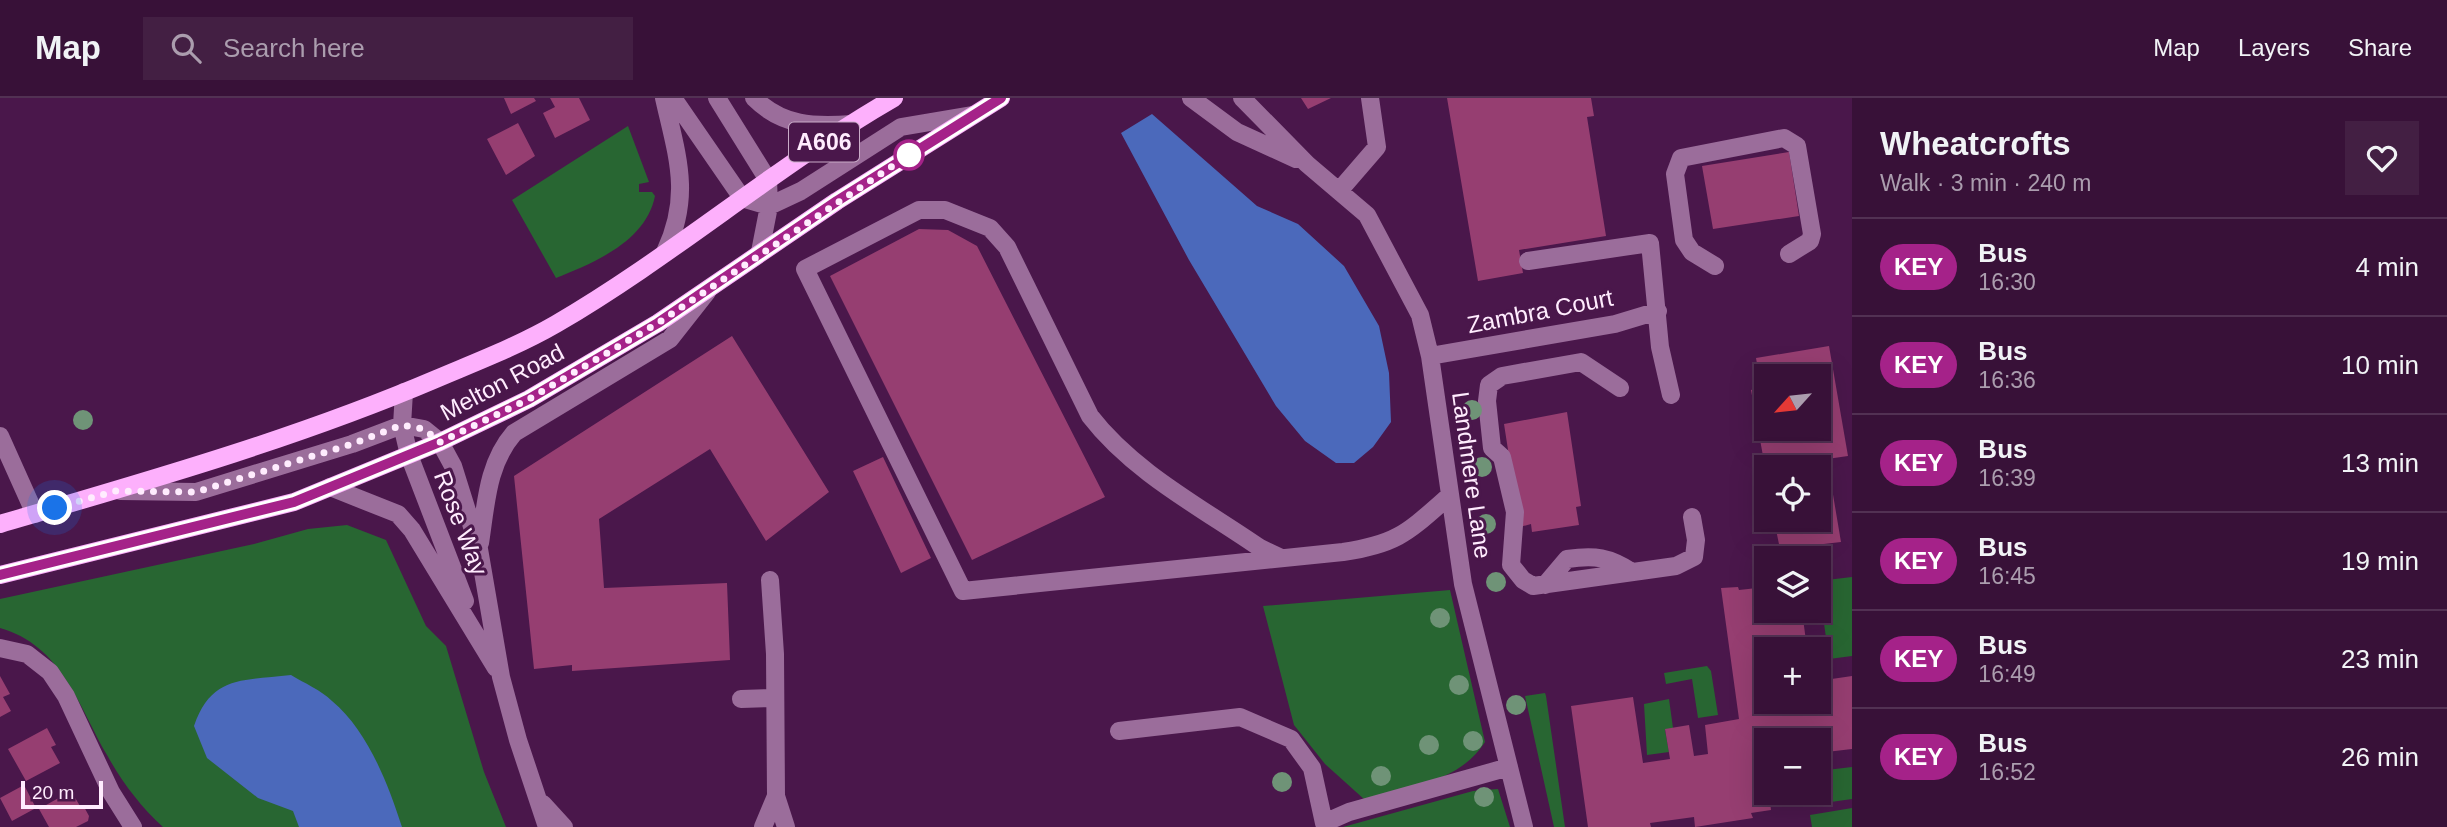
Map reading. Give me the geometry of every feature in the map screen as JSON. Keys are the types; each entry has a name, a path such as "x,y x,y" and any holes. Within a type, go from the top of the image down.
{"main road":[{"name":"Melton Road","path":"0,524 116,491 340,418 554,326 894,98"},
{"name":"Melton Road","path":"0,575 281,505 440,442 529,399 658,323 760,252 1001,98"}],"street":[{"path":"664,98 682,191 677,222 666,252"},
{"path":"673,98 742,198 769,206"},
{"path":"717,98 768,180 769,206 760,252"},
{"path":"754,98 784,119 802,125 852,124"},
{"name":"Landmere Lane","path":"1191,98 1237,132 1307,164"},
{"path":"1214,98 1237,132"},
{"name":"Landmere Lane","path":"1242,98 1307,164 1376,226 1420,315 1430,356 1463,584 1524,827"},
{"path":"1339,191 1377,147 1370,98"},
{"name":"Melton Road","path":"769,206 800,191 901,127 972,115"},
{"path":"1715,267 1692,252 1684,240 1675,174 1681,158 1784,138 1797,146 1812,234 1810,241 1790,254"},
{"path":"1281,558 1260,548 1136,463 1100,429 1090,416 1007,247 990,228 945,209 919,210 805,269 963,591 1281,558 1377,547 1396,541 1449,496"},
{"path":"1528,261 1650,243 1660,347 1671,395"},
{"name":"Rose Way","path":"479,549 489,484 502,446 513,433 670,339 711,286"},
{"name":"Zambra Court","path":"1430,356 1615,324 1658,311"},
{"path":"1620,388 1581,362 1502,376 1489,385 1487,401 1492,447 1502,457 1515,512 1511,565 1533,586 1545,585 1567,559 1592,555 1612,559 1632,572 1676,566 1693,558 1696,540 1692,517"},
{"name":"Rose Way","path":"404,392 402,425 408,455 478,638"},
{"path":"116,491 196,492 352,444 402,425"},
{"name":"Rose Way","path":"402,425 424,429 440,442 453,466 479,549 502,677 534,793 547,827"},
{"path":"0,436 35,514"},
{"name":"Rose Way","path":"330,487 398,514 412,530 502,677"},
{"path":"770,580 776,796 786,827"},
{"path":"0,648 27,654 50,672 66,696 111,792 132,827"},
{"path":"741,699 774,698"},
{"path":"1119,731 1240,717 1291,739 1311,768 1324,822 1349,812 1509,768"},
{"name":"Rose Way","path":"534,793 564,827"},
{"path":"763,827 776,796"}],"green space":[{"path":"628,126 649,182 639,184 639,192 652,192 655,196 650,212 630,238 617,248 556,278 512,200"},
{"path":"347,525 386,540 426,626 446,646 484,772 506,827 163,827 139,802 119,775 77,698 53,663 39,648 21,636 0,628 0,599 254,544 308,529"},
{"path":"1852,577 1852,656 1831,659 1831,637 1826,637 1824,623 1831,623 1831,579"},
{"path":"1450,590 1485,742 1462,766 1447,775 1415,787 1365,800 1325,764 1294,725 1263,606"},
{"path":"1707,666 1711,671 1718,715 1698,718 1692,679 1666,684 1664,673"},
{"path":"1545,693 1565,827 1554,827 1525,696"},
{"path":"1669,699 1673,728 1665,730 1669,752 1647,755 1644,704"},
{"path":"1852,767 1852,799 1831,802 1831,769"},
{"path":"1498,789 1510,827 1343,827 1473,791"},
{"path":"1852,808 1852,827 1812,827 1810,815"}],"water":[{"path":"1152,114 1257,206 1298,224 1344,266 1379,326 1389,373 1391,422 1373,447 1354,463 1336,463 1305,441 1276,406 1189,260 1121,133"},
{"path":"291,675 328,697 356,727 383,776 402,827 299,827 293,811 258,798 207,758 194,726 210,697 232,683"}],"building":[{"path":"504,98 534,98 536,101 511,114"},
{"path":"550,98 579,98 590,120 555,138 543,113 555,107"},
{"path":"1301,98 1331,98 1308,109"},
{"path":"1447,98 1591,98 1594,116 1587,117 1606,236 1519,250 1523,273 1478,281"},
{"path":"518,123 535,156 506,175 487,139"},
{"path":"1789,152 1799,216 1713,229 1702,166"},
{"path":"919,229 948,230 977,246 1105,497 972,560 830,276"},
{"path":"732,336 829,492 766,541 710,449 599,519 604,588 727,583 730,660 572,671 572,665 534,669 514,476"},
{"path":"1829,346 1848,456 1831,458 1831,455 1763,455 1760,441 1831,441 1831,364 1757,364 1756,358"},
{"path":"1567,412 1581,506 1576,507 1579,525 1532,532 1531,524 1520,527 1504,424"},
{"path":"883,457 931,558 901,573 853,471"},
{"path":"1831,483 1841,542 1779,546 1776,532 1831,532"},
{"path":"1721,588 1754,588 1754,623 1804,623 1805,637 1754,637 1754,714 1831,714 1831,679 1852,676 1852,749 1831,751 1831,728 1754,728 1754,805 1770,805 1771,810 1751,813 1753,818 1695,827 1694,817 1650,823 1651,827 1588,827 1571,706 1633,697 1643,763 1670,759 1665,729 1689,725 1694,756 1708,754 1705,725 1739,719"},
{"path":"0,676 10,694 3,697 11,711 0,717"},
{"path":"47,728 56,745 51,747 60,763 26,781 8,749"},
{"path":"24,785 36,808 12,821 0,798"},
{"path":"71,791 80,806 83,805 89,816 88,821 76,827 49,827 39,809"}],"bus line":[{"name":"KEY","path":"0,575 294,502 440,442 529,399 658,323 837,201 1001,98"}],"route":[{"path":"55,508 116,491 196,492 352,444 402,425 424,429 440,442 529,399 658,323 760,252 912,153 909,155"}]}
